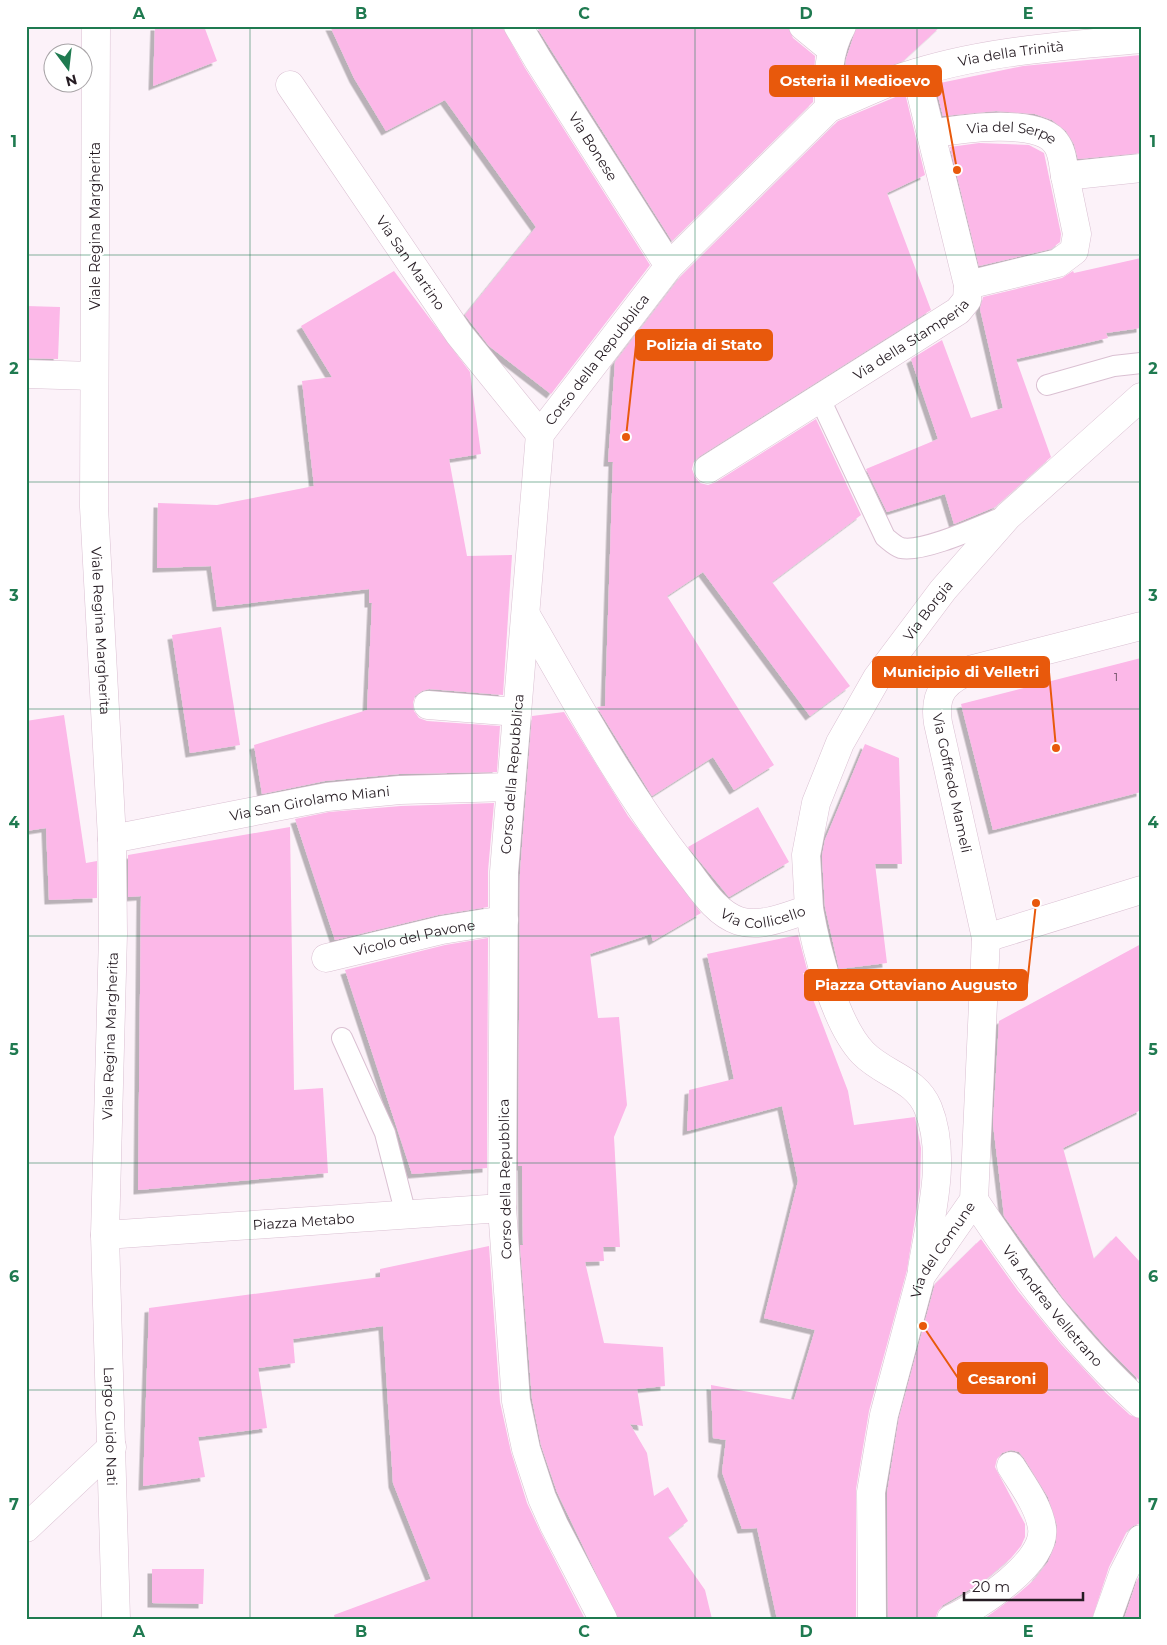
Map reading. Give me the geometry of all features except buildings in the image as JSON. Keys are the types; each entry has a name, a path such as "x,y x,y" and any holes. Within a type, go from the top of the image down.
{"street":[{"name":"Viale Regina Margherita","path":"96,26 95,557 112,838 113,934 105,1236"},
{"name":"Via Bonese","path":"518,26 669,266"},
{"path":"803,26 837,38 828,70 829,108"},
{"name":"Via della Trinità","path":"829,108 916,73 951,64 1026,51 1141,39"},
{"name":"Via della Stamperia","path":"708,469 958,311 967,300 968,285 916,73"},
{"name":"Via San Martino","path":"290,85 459,334 540,434"},
{"name":"Corso della Repubblica","path":"603,1619 554,1525 526,1449 516,1401 502,1208 504,872 540,434 669,266 829,108"},
{"name":"Via del Serpe","path":"931,134 984,127 1043,132 1057,144 1066,176 1077,234 1074,251 1058,262 968,285"},
{"path":"1066,176 1141,168"},
{"path":"26,374 94,376"},
{"name":"Via Borgia","path":"809,909 806,855 816,803 831,763 876,678 960,568 1008,516 1141,397"},
{"name":"Via Collicello","path":"526,615 625,785 660,837 713,904 739,921 752,923 764,923 809,909 821,961 846,1028 862,1052 872,1061 917,1090 924,1100 932,1119 936,1147 935,1187 921,1276"},
{"name":"Via Goffredo Mameli","path":"986,938 938,723 937,700 942,689 950,680 973,669 1141,626"},
{"path":"428,705 516,712"},
{"name":"Via San Girolamo Miani","path":"112,838 328,797 400,790 511,787"},
{"path":"986,938 1141,890"},
{"name":"Vicolo del Pavone","path":"326,958 442,930 504,920"},
{"name":"Via del Comune","path":"872,1619 870,1512 874,1469 884,1415 921,1276 974,1200 986,938"},
{"name":"Via Andrea Velletrano","path":"974,1200 1012,1257 1072,1332 1141,1404"},
{"name":"Piazza Metabo","path":"105,1236 502,1208"},
{"name":"Largo Guido Nati","path":"105,1236 116,1619"},
{"path":"26,1528 112,1447"},
{"path":"951,1619 967,1611 1000,1587 1031,1559 1040,1545 1043,1536 1039,1516 1011,1466"},
{"path":"1108,1619 1123,1574 1141,1539"}],"lane":[{"path":"1047,385 1114,366 1141,363"},
{"path":"820,399 885,537 893,544 902,548 932,544 1008,516"},
{"path":"342,1038 385,1133 406,1215"}],"place":[{"name":"Osteria il Medioevo","path":"957,170"},
{"name":"Polizia di Stato","path":"626,437"},
{"name":"Municipio di Velletri","path":"1056,748"},
{"name":"Piazza Ottaviano Augusto","path":"1036,903"},
{"name":"Cesaroni","path":"923,1326"}]}
